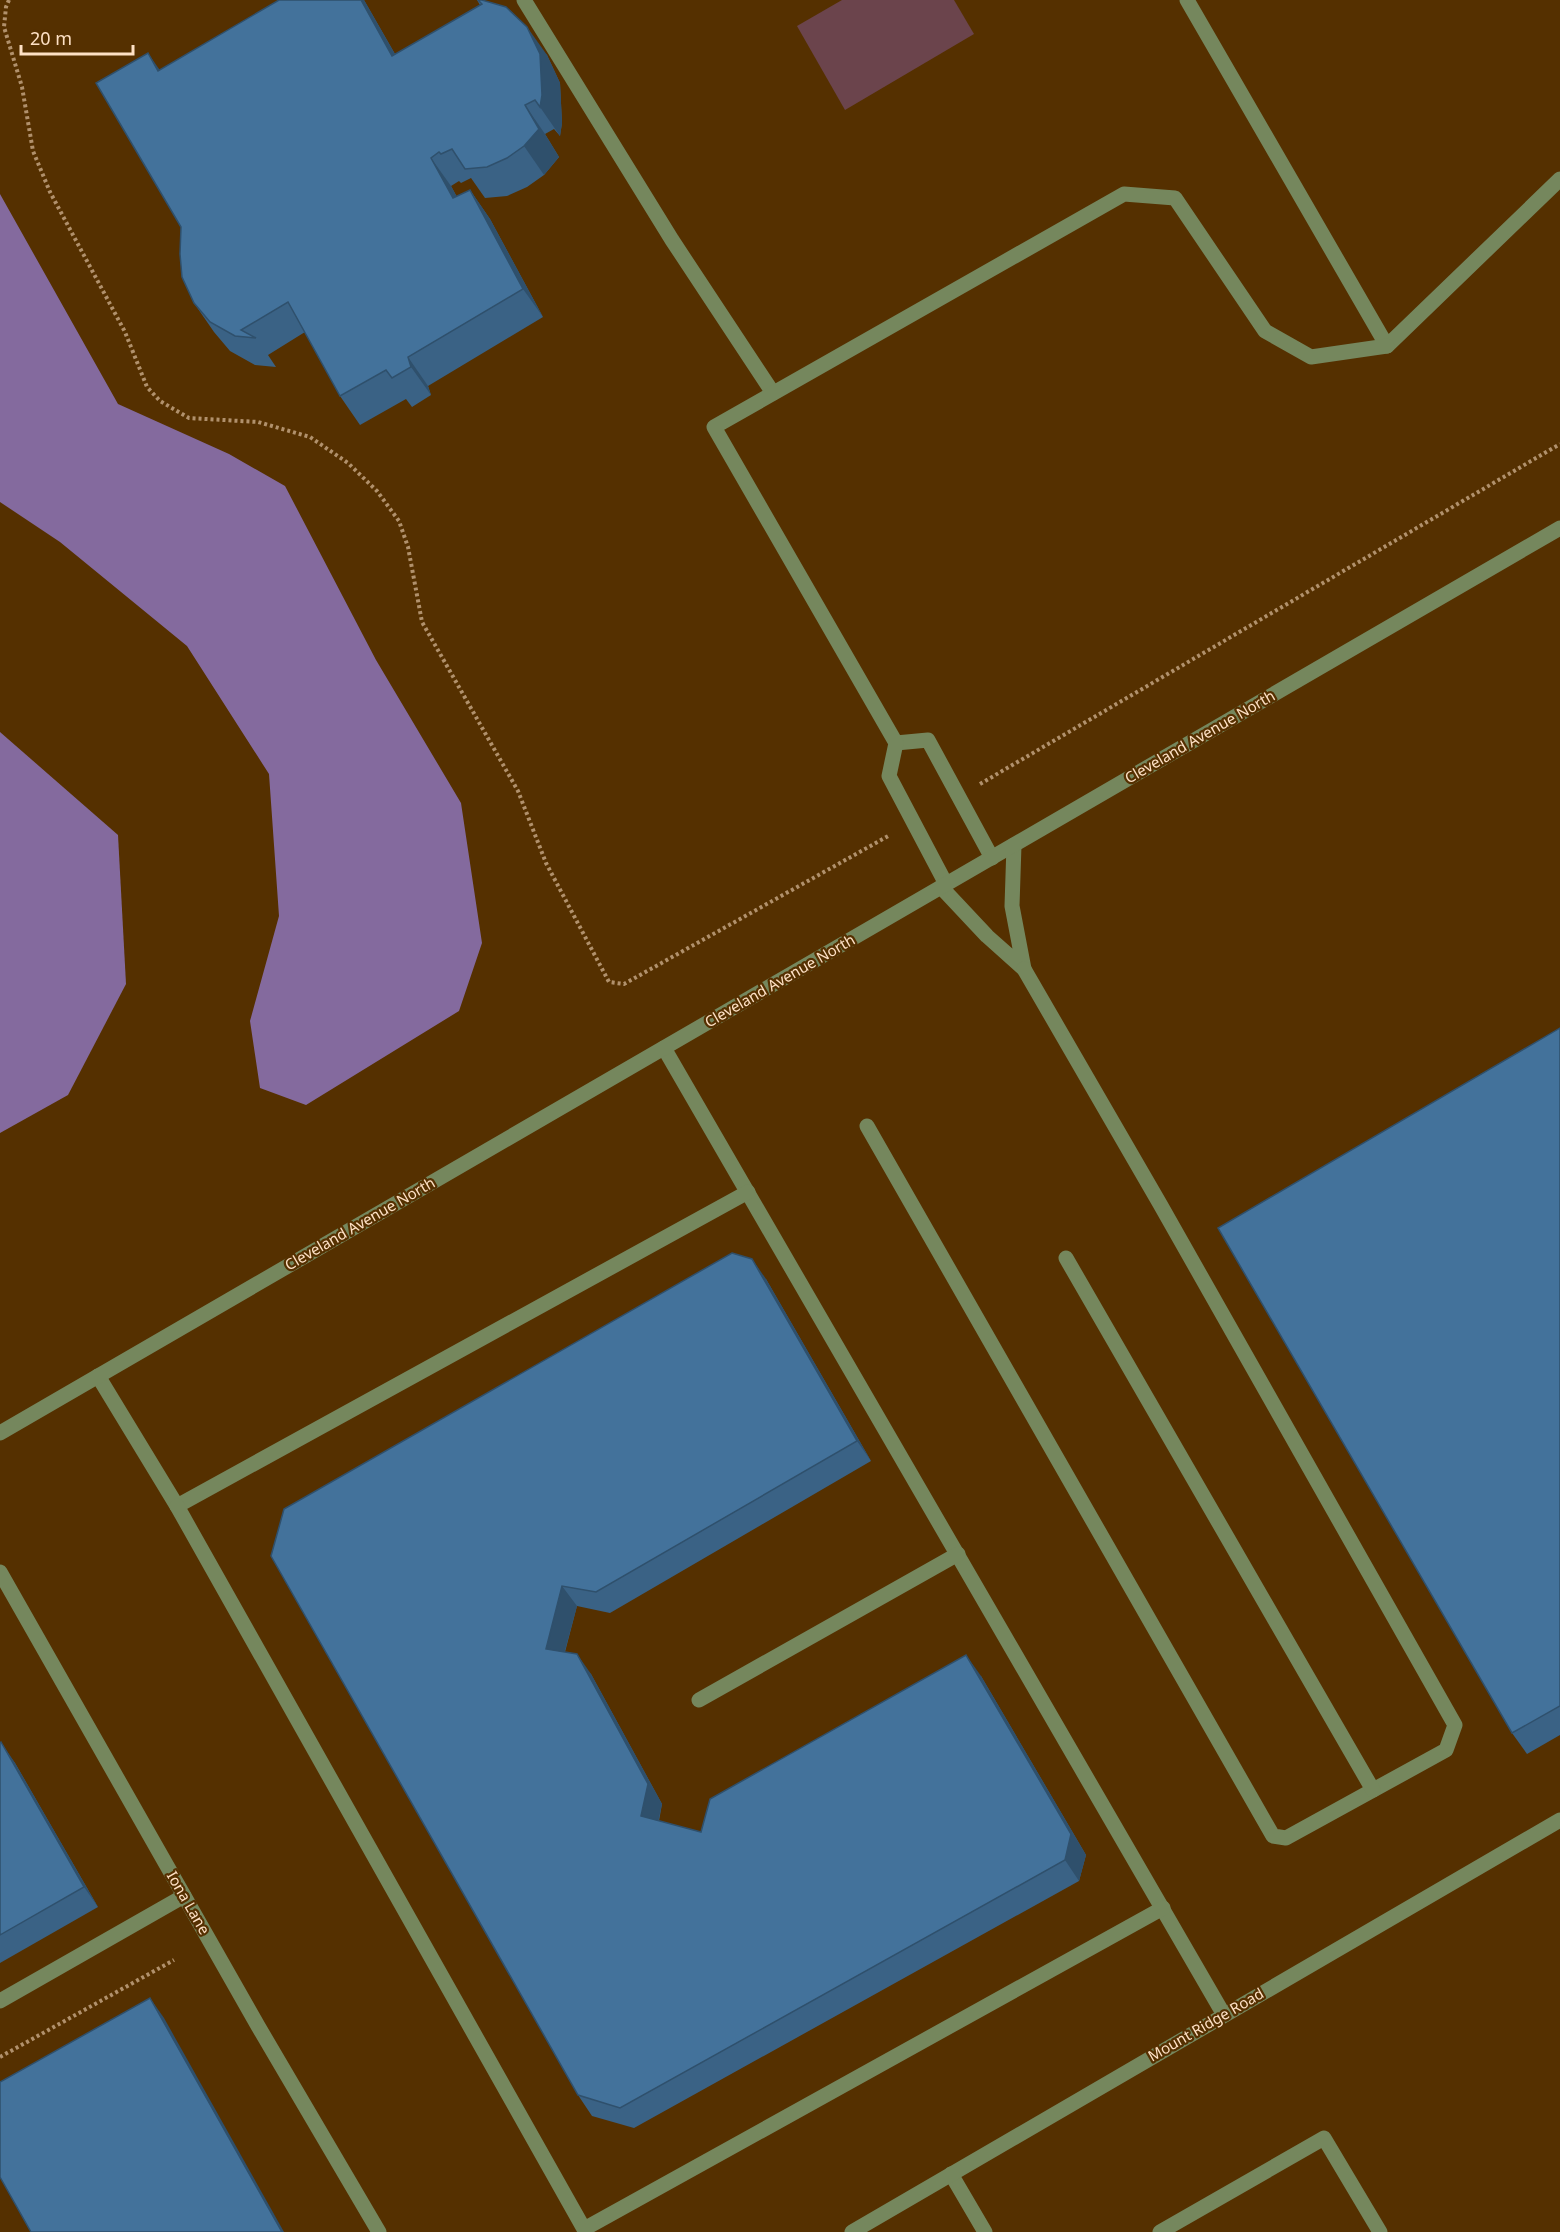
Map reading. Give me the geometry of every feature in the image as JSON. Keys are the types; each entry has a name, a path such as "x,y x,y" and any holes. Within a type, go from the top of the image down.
{"street":[{"path":"524,0 672,240 773,393"},
{"path":"1187,0 1387,346"},
{"path":"867,1126 1273,1836 1286,1838 1446,1750 1455,1725 1024,969 987,936 944,886 889,776 896,743 714,427 1124,194 1175,198 1265,331 1311,357 1387,346 1560,179"},
{"name":"Cleveland Avenue North","path":"0,1433 1560,528"},
{"path":"896,743 928,740 992,858"},
{"path":"1014,845 1012,906 1024,969"},
{"path":"664,1048 1224,2014"},
{"path":"177,1506 748,1192"},
{"path":"1066,1258 1373,1790"},
{"path":"98,1376 177,1506 584,2229 1163,1908"},
{"path":"699,1700 958,1554"},
{"name":"Iona Lane","path":"0,1572 258,2026 379,2232"},
{"name":"Mount Ridge Road","path":"852,2232 1560,1820"},
{"path":"0,2001 184,1896"},
{"path":"1160,2232 1324,2138 1380,2232"},
{"path":"951,2174 985,2232"}],"path":[{"path":"9,0 4,27 22,87 33,151 50,192 125,332 147,387 160,401 189,418 258,422 310,436 348,463 377,491 399,521 408,547 422,622 518,791 546,863 609,982 624,984 914,822"},
{"path":"959,796 1560,444"},
{"path":"0,2057 174,1960"}],"shaded area":[{"path":"842,0 954,0 974,34 845,110 797,26"},
{"path":"0,194 118,404 229,454 285,486 376,660 461,803 482,943 459,1011 306,1105 260,1088 250,1021 279,916 269,774 187,646 60,542 0,502"},
{"path":"0,732 118,835 126,984 68,1095 0,1133"}],"building":[{"path":"279,0 361,0 392,56 482,4 478,0 482,0 506,7 527,27 540,54 542,95 540,107 535,100 525,105 539,129 524,146 507,158 487,167 465,169 452,149 441,154 439,152 431,158 453,198 470,190 523,289 408,357 411,367 392,378 386,370 340,396 288,302 241,330 256,338 235,336 210,322 194,303 182,277 181,227 96,83 148,53 158,71"},
{"path":"1560,1028 1560,1706 1512,1733 1218,1228"},
{"path":"732,1253 752,1259 857,1441 596,1592 562,1586 546,1649 577,1654 648,1784 641,1816 701,1832 710,1799 966,1655 1071,1834 1065,1860 620,2108 578,2095 271,1556 284,1509"},
{"path":"0,1743 84,1887 0,1935"},
{"path":"150,1998 282,2232 31,2232 0,2177 0,2082"}]}
